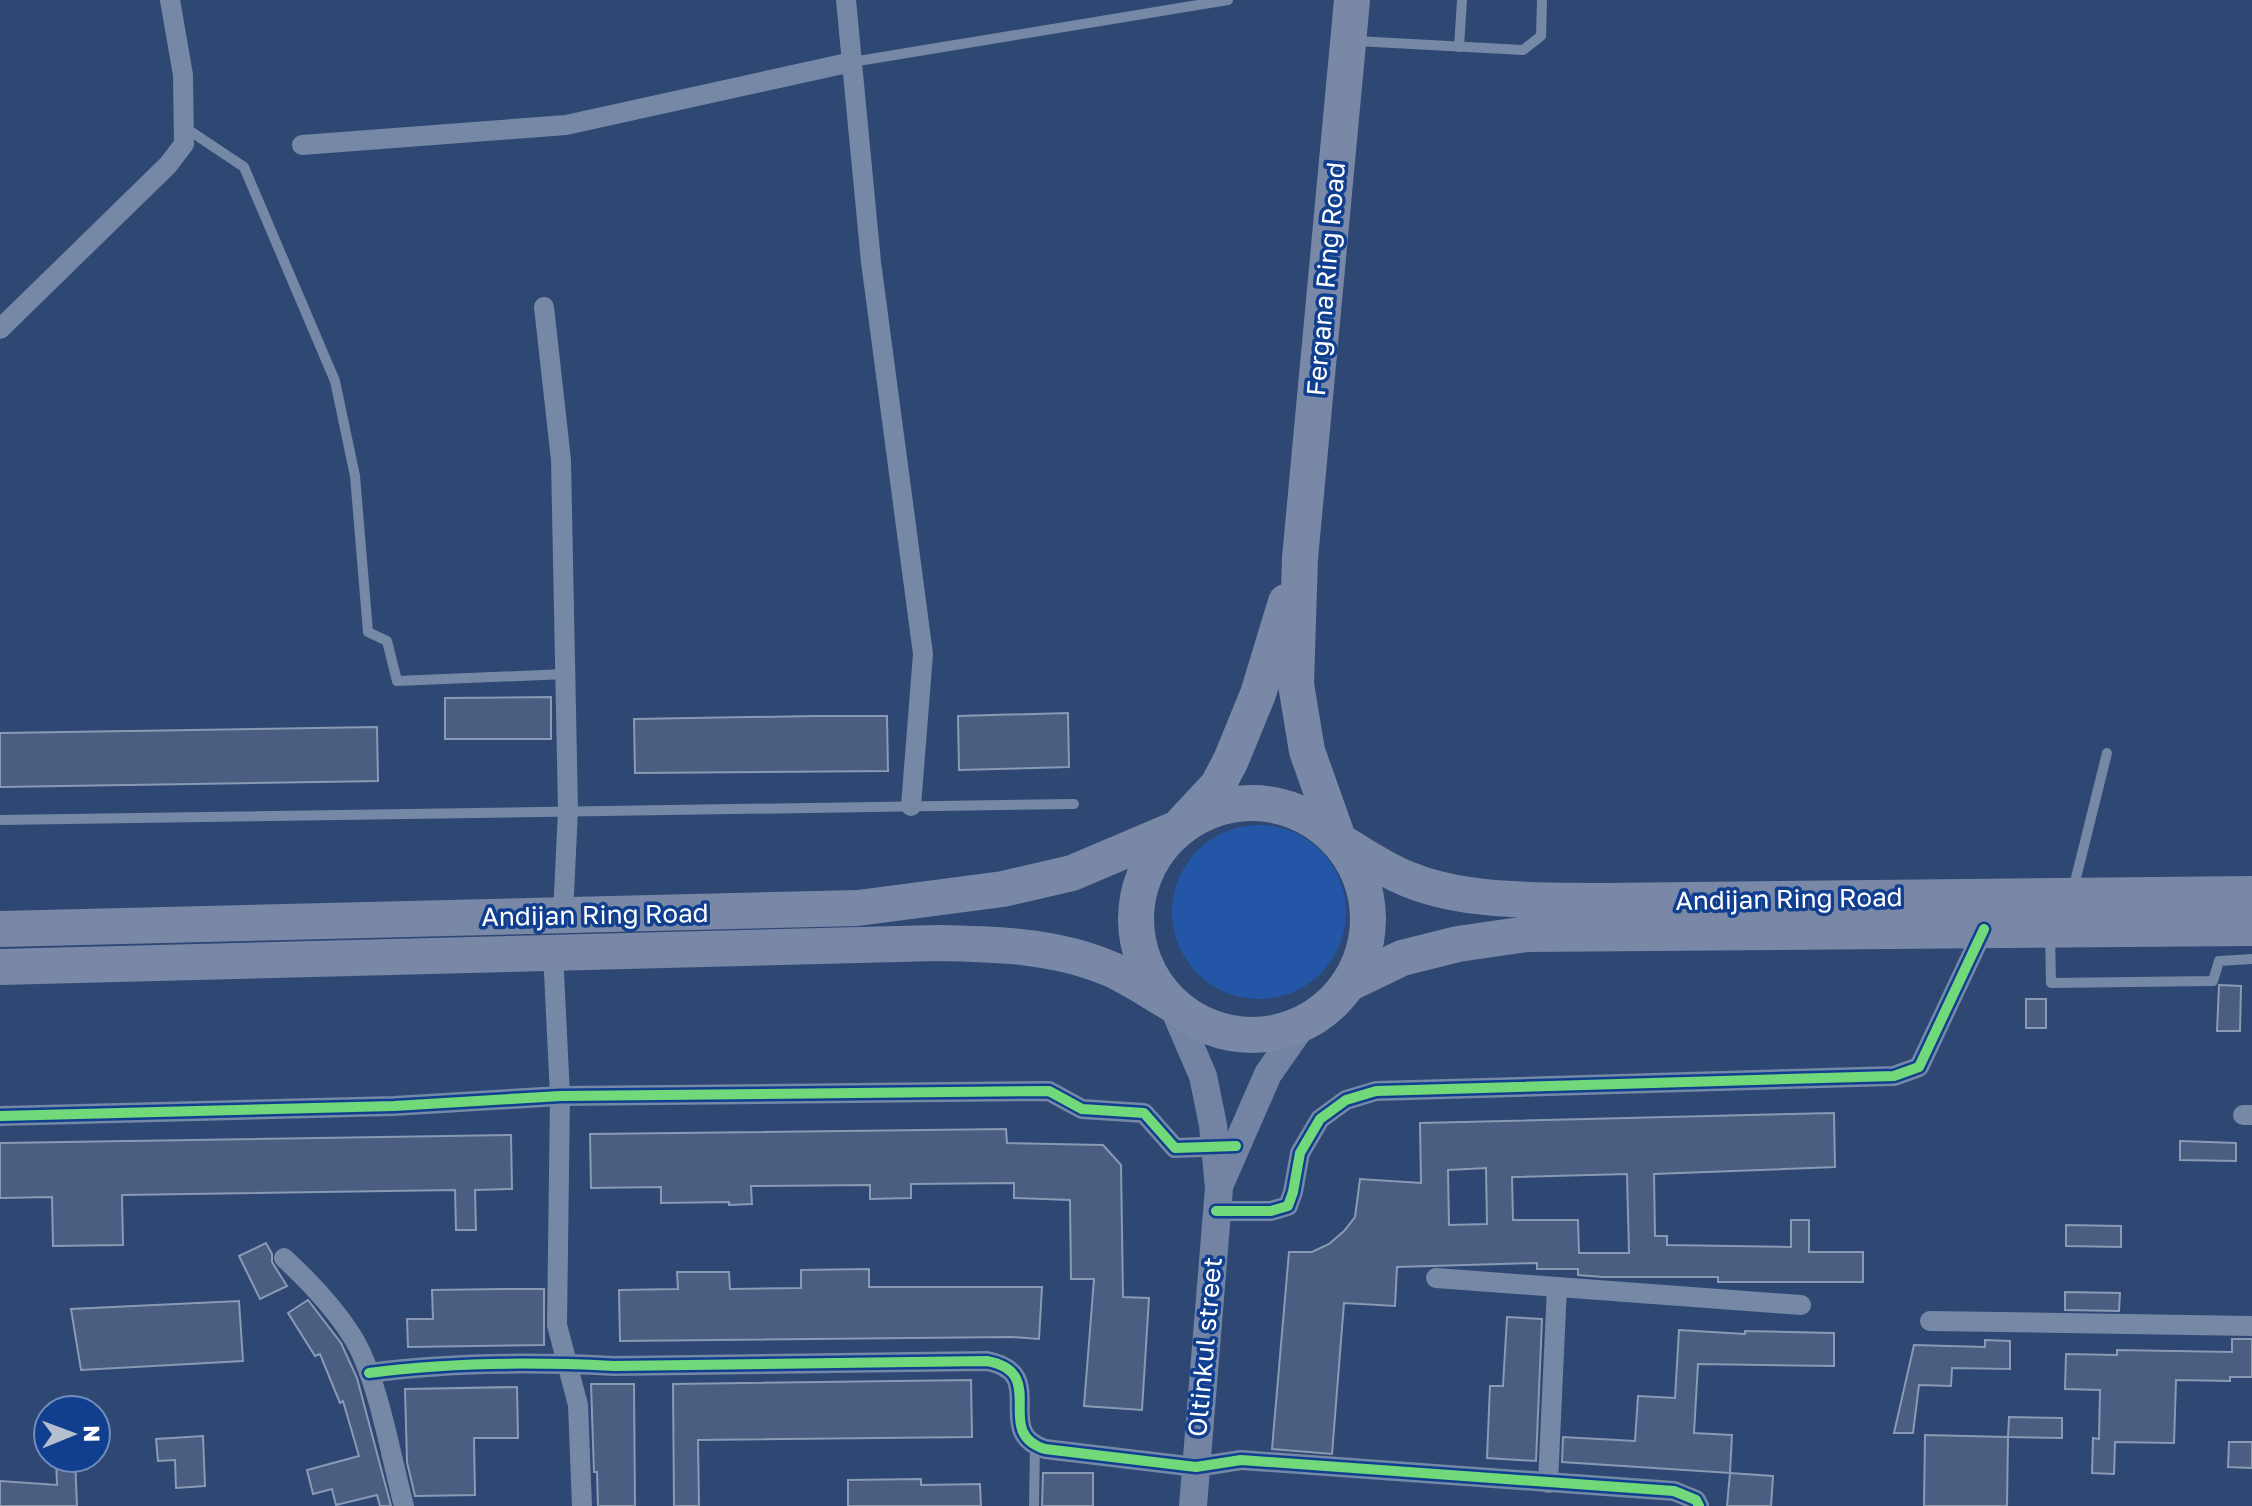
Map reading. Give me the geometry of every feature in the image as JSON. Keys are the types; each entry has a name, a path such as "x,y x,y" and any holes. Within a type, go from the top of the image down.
{"highway":[{"name":"Fergana Ring Road","path":"1339,841 1307,751 1296,684 1300,558 1352,0"},
{"name":"Fergana Ring Road","path":"1178,828 1218,785 1231,760 1258,694 1300,558"},
{"path":"1243,802 1279,805 1312,818 1339,841 1359,873 1368,911 1364,949 1348,984 1328,1007 1303,1024 1269,1034 1234,1034 1201,1024 1172,1004 1148,972 1136,934 1137,895 1152,858 1178,828 1209,810 1243,802"},
{"name":"Andijan Ring Road","path":"0,929 858,908 1003,889 1072,873 1178,828"},
{"name":"Andijan Ring Road","path":"1339,841 1409,880 1450,892 1522,899 1618,901 2252,894"},
{"name":"Andijan Ring Road","path":"1348,984 1402,958 1458,944 1527,934 2252,928"},
{"name":"Andijan Ring Road","path":"0,967 997,944 1042,950 1109,968 1172,1004"}],"main road":[{"name":"Oltinkul street","path":"1172,1004 1203,1076 1225,1147"},
{"name":"Oltinkul street","path":"1193,1506 1217,1199 1225,1147 1268,1074 1303,1024"}],"street":[{"path":"0,329 168,165 184,144 183,75 170,0"},
{"path":"846,0 871,262 923,654 911,806"},
{"path":"302,145 566,125 852,62"},
{"path":"544,307 561,460 568,810 563,915"},
{"path":"1217,1199 1271,1211 1288,1206 1300,1153 1320,1119 1346,1100 1376,1091 1894,1076 1919,1067 1984,929"},
{"path":"553,952 560,1096 557,1325 578,1405 582,1506"},
{"path":"0,1116 394,1106 560,1096 1049,1091 1082,1109 1144,1113 1175,1148 1225,1147"},
{"path":"284,1258 328,1303 354,1338 369,1373 404,1506"},
{"path":"1436,1278 1801,1305"},
{"path":"1548,1483 1557,1287"},
{"path":"1930,1321 2252,1326"},
{"path":"369,1373 407,1368 567,1363 614,1366 987,1361 1005,1365 1016,1376 1020,1426 1027,1440 1035,1446 1196,1467 1241,1460 1674,1491 1696,1500 1699,1506"}],"lane":[{"path":"852,62 1228,0"},
{"path":"1459,47 1462,0"},
{"path":"1348,40 1523,50 1541,36 1542,0"},
{"path":"184,127 244,167 335,381 355,476 368,632 387,641 397,681 566,674"},
{"path":"2072,896 2107,753"},
{"path":"0,820 1074,804"},
{"path":"2050,929 2051,983 2213,981 2219,961 2252,959"},
{"path":"1034,1506 1035,1446"}],"shaded area":[{"path":"1259,825 1292,831 1321,850 1340,879 1346,912 1340,945 1321,974 1292,993 1259,999 1226,993 1197,974 1178,945 1172,912 1178,879 1197,850 1226,831"}],"building":[{"path":"551,697 551,739 445,739 445,698"},
{"path":"1068,713 1069,767 959,770 958,716"},
{"path":"887,716 888,771 635,773 634,719"},
{"path":"377,727 378,781 0,787 0,733"},
{"path":"2219,985 2241,986 2240,1031 2217,1031"},
{"path":"2026,999 2046,999 2046,1028 2026,1028"},
{"path":"1834,1113 1835,1167 1654,1174 1655,1236 1667,1236 1667,1245 1791,1247 1791,1220 1809,1220 1809,1252 1863,1252 1863,1282 1718,1282 1718,1277 1603,1277 1578,1275 1578,1269 1537,1269 1537,1263 1397,1267 1395,1306 1344,1303 1332,1454 1272,1449 1289,1252 1312,1252 1329,1244 1344,1231 1355,1217 1360,1179 1421,1183 1420,1123","holes":["1486,1168 1487,1224 1449,1225 1448,1170","1627,1174 1629,1253 1579,1253 1578,1220 1513,1220 1512,1177"]},
{"path":"1006,1129 1007,1143 1103,1145 1121,1165 1123,1297 1149,1298 1142,1410 1084,1406 1094,1279 1071,1279 1070,1200 1014,1198 1014,1183 911,1184 911,1198 870,1199 870,1185 751,1186 752,1204 729,1205 729,1202 661,1203 661,1187 591,1188 590,1134"},
{"path":"511,1135 512,1189 475,1190 476,1230 456,1230 455,1190 122,1195 123,1245 53,1246 52,1197 0,1198 0,1143"},
{"path":"2180,1141 2236,1143 2236,1161 2180,1160"},
{"path":"2066,1225 2121,1226 2121,1247 2066,1246"},
{"path":"266,1243 272,1254 272,1262 287,1286 260,1299 239,1256"},
{"path":"869,1269 869,1287 1042,1287 1039,1339 620,1341 619,1290 678,1289 677,1272 729,1272 730,1289 801,1288 801,1270"},
{"path":"544,1289 544,1345 408,1347 407,1319 433,1319 432,1290"},
{"path":"2065,1292 2120,1293 2119,1311 2065,1310"},
{"path":"308,1300 341,1343 357,1378 391,1506 380,1506 377,1495 336,1505 332,1489 313,1494 307,1470 359,1456 343,1401 340,1403 320,1354 315,1356 288,1313"},
{"path":"239,1301 243,1361 81,1370 71,1309"},
{"path":"1507,1317 1542,1319 1536,1461 1487,1458 1490,1386 1503,1386"},
{"path":"1679,1330 1745,1334 1745,1331 1834,1333 1834,1366 1698,1364 1694,1433 1732,1435 1730,1473 1562,1462 1563,1437 1635,1441 1638,1396 1675,1398"},
{"path":"2232,1339 2252,1339 2252,1377 2230,1377 2230,1381 2176,1380 2174,1443 2115,1442 2114,1474 2092,1473 2093,1438 2099,1439 2100,1390 2065,1389 2066,1354 2117,1355 2117,1350 2232,1352"},
{"path":"1985,1340 2010,1341 2010,1369 1952,1368 1951,1386 1919,1385 1913,1433 1894,1433 1914,1345 1985,1347"},
{"path":"971,1380 972,1437 698,1440 699,1506 674,1506 673,1384"},
{"path":"591,1384 634,1384 635,1506 598,1506"},
{"path":"517,1387 518,1438 474,1438 475,1495 415,1496 407,1462 405,1389"},
{"path":"2009,1417 2062,1418 2062,1438 2008,1437"},
{"path":"1925,1435 2008,1437 2007,1506 1924,1506"},
{"path":"203,1436 205,1486 176,1488 175,1460 158,1461 156,1439"},
{"path":"2229,1442 2252,1442 2252,1468 2228,1467"},
{"path":"1043,1473 1093,1473 1093,1506 1042,1506"},
{"path":"1730,1473 1773,1476 1771,1506 1727,1506"},
{"path":"57,1474 76,1474 77,1506 0,1506 0,1481 57,1485"},
{"path":"921,1479 921,1485 980,1484 981,1506 848,1506 848,1480"}],"cycle path":[{"path":"1216,1211 1271,1211 1288,1206 1300,1153 1320,1119 1346,1100 1376,1091 1894,1076 1919,1067 1984,929"},
{"path":"0,1116 394,1106 560,1096 1049,1091 1082,1109 1144,1113 1175,1148 1236,1146"},
{"path":"369,1373 492,1364 614,1366 987,1361 1006,1368 1015,1377 1022,1430 1030,1441 1045,1449 1196,1467 1241,1460 1674,1491 1696,1500 1699,1506"}]}
